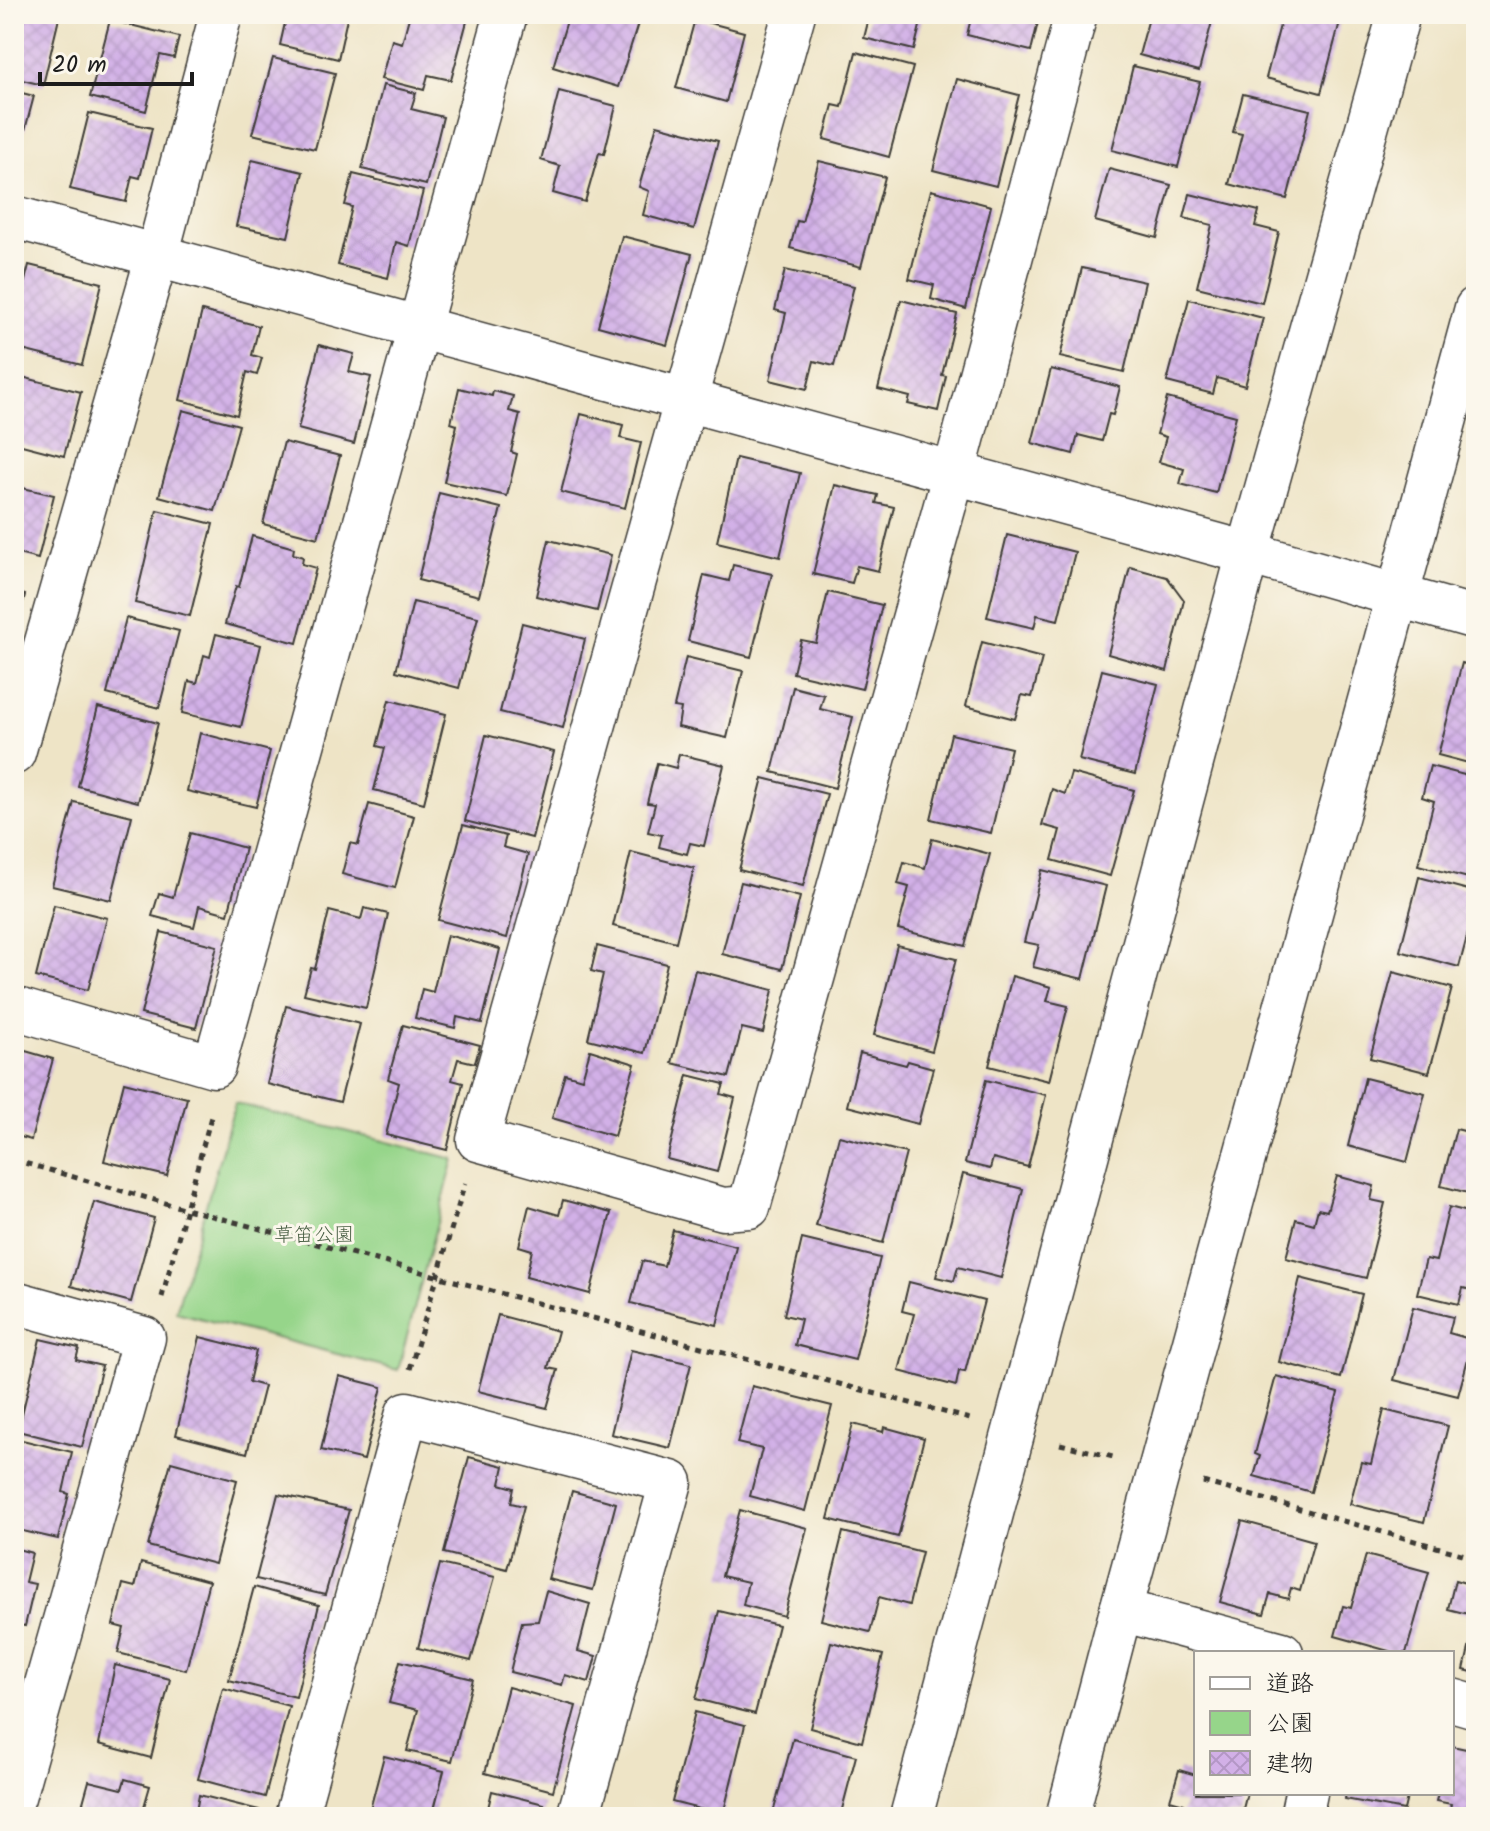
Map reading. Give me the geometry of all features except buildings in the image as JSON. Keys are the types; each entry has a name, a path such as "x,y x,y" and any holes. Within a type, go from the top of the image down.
{"street":[{"path":"14,753 157,256 221,14"},
{"path":"14,1008 214,1066 506,14"},
{"path":"794,14 478,1140 723,1209 749,1207 954,473 1076,14"},
{"path":"911,1817 1248,553 1399,14"},
{"path":"14,217 1476,618"},
{"path":"1067,1817 1476,308"},
{"path":"14,1302 144,1338 14,1797"},
{"path":"296,1817 407,1413 671,1482 578,1817"},
{"path":"1121,1610 1275,1651"},
{"path":"1454,1701 1476,1707"},
{"path":"1301,1817 1306,1795"}],"path":[{"path":"144,1338 156,1316 218,1095 214,1066"},
{"path":"407,1413 406,1382 478,1140"},
{"path":"14,1160 1476,1558"}],"green space":[{"name":"草笛公園","path":"235,1103 454,1159 398,1370 176,1312"}]}
